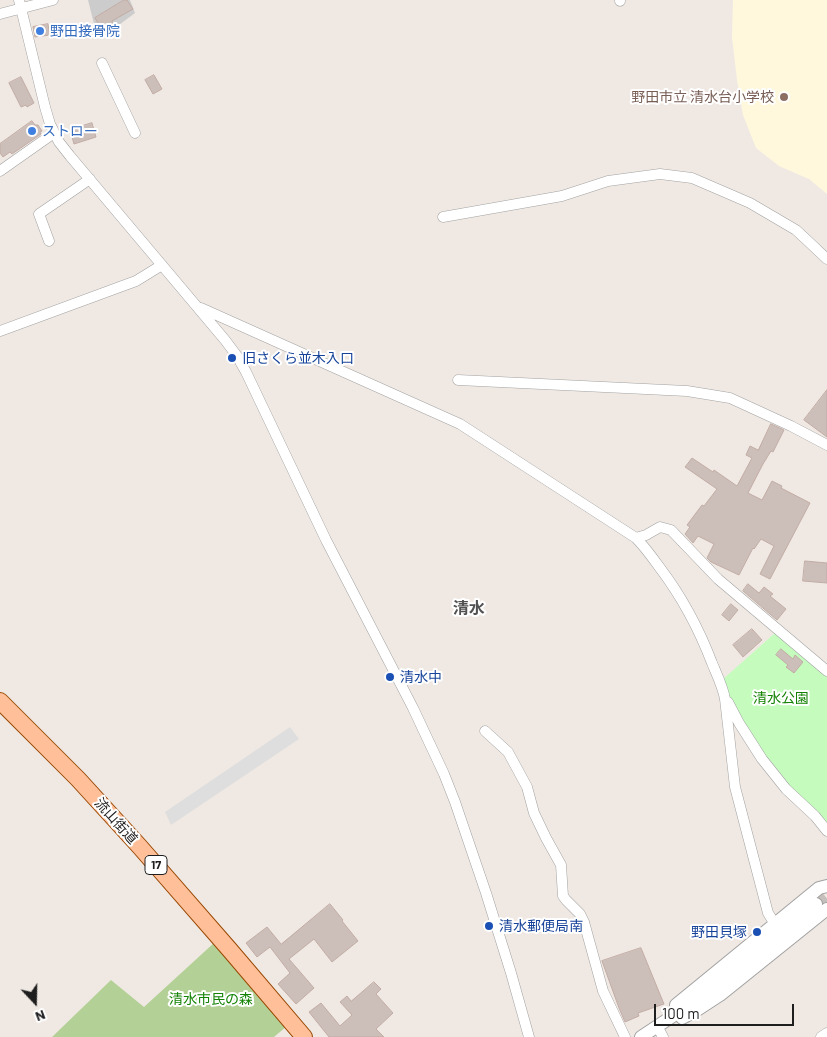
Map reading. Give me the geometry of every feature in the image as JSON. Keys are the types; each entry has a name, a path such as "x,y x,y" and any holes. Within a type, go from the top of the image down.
{"main road":[{"name":"流山街道","path":"0,701 78,779 140,847 304,1037"}],"street":[{"path":"0,14 20,4 53,0"},
{"path":"20,4 45,107 59,142 238,356 326,540 413,708 455,802 511,972 529,1037"},
{"path":"102,63 135,133"},
{"path":"0,171 54,133"},
{"path":"443,217 562,196 608,181 660,174 692,178 750,203 796,230 827,259"},
{"path":"49,241 39,214 90,179"},
{"path":"1,327 136,281 162,265"},
{"path":"198,306 460,424 636,538 645,546 688,610 703,639 723,689 726,699 735,787 768,913 775,924"},
{"path":"458,380 687,391 730,398 827,445"},
{"path":"636,538 660,528 671,530 718,579 827,671"},
{"path":"726,699 762,759 786,788 815,816 827,832"},
{"path":"486,731 508,752 527,787 534,813 561,865 563,896 580,914 584,922 603,991 625,1037"},
{"path":"661,1028 675,1006 819,888 827,886"},
{"path":"641,1037 661,1028 822,906"},
{"path":"821,1037 827,1034"}],"shaded area":[{"path":"88,0 130,0 135,13 115,28 96,32"},
{"name":"野田市立 清水台小学校","path":"733,0 827,0 827,194 809,179 779,166 756,148 743,115 737,80 732,37"},
{"path":"290,727 299,739 171,825 165,812"}],"green space":[{"name":"清水公園","path":"775,633 827,676 827,828 774,771 755,744 727,693 722,680"},
{"name":"清水市民の森","path":"215,942 287,1026 274,1037 52,1037 111,980 144,1007"}],"building":[{"path":"127,0 133,9 112,21 113,23 102,30 95,18"},
{"path":"48,24 50,35 35,37 33,27"},
{"path":"154,75 162,89 153,94 145,80"},
{"path":"21,77 34,103 27,107 26,105 21,107 9,83"},
{"path":"32,121 35,125 38,125 42,131 40,132 41,134 12,154 10,152 3,157 0,153 0,144"},
{"path":"92,123 96,137 74,144 70,130"},
{"path":"827,390 827,437 804,420"},
{"path":"771,424 784,430 748,493 762,500 772,481 782,486 781,488 810,503 770,579 760,574 774,546 761,539 753,548 739,575 711,562 707,558 714,544 698,536 693,543 685,534 690,527 687,525 717,489 685,467 692,458 737,486 752,458 746,455 750,446 758,450"},
{"path":"805,561 827,563 827,583 803,581"},
{"path":"748,584 759,593 764,587 773,594 770,596 786,609 777,620 743,591"},
{"path":"731,604 738,610 729,621 722,615"},
{"path":"752,629 762,640 743,657 733,645"},
{"path":"781,649 793,659 795,655 803,662 794,673 776,655"},
{"path":"330,904 358,941 332,962 314,939 289,959 314,988 296,1004 278,984 290,973 270,947 257,957 246,943 267,927 281,944"},
{"path":"641,948 664,1004 638,1013 639,1016 625,1022 602,961"},
{"path":"374,982 381,989 376,994 393,1013 376,1029 384,1037 329,1037 309,1012 321,1003 340,1026 352,1015 340,1002 347,996 351,1001"}],"tunnel":[{"path":"816,904 827,895"}],"place":[{"name":"野田接骨院","path":"40,31"},
{"name":"野田市立 清水台小学校","path":"784,97"},
{"name":"ストロー","path":"32,131"},
{"name":"旧さくら並木入口","path":"232,358"},
{"name":"清水中","path":"390,677"},
{"name":"清水郵便局南","path":"489,926"},
{"name":"野田貝塚","path":"757,932"}],"district":[{"name":"清水","path":"469,609"}]}
